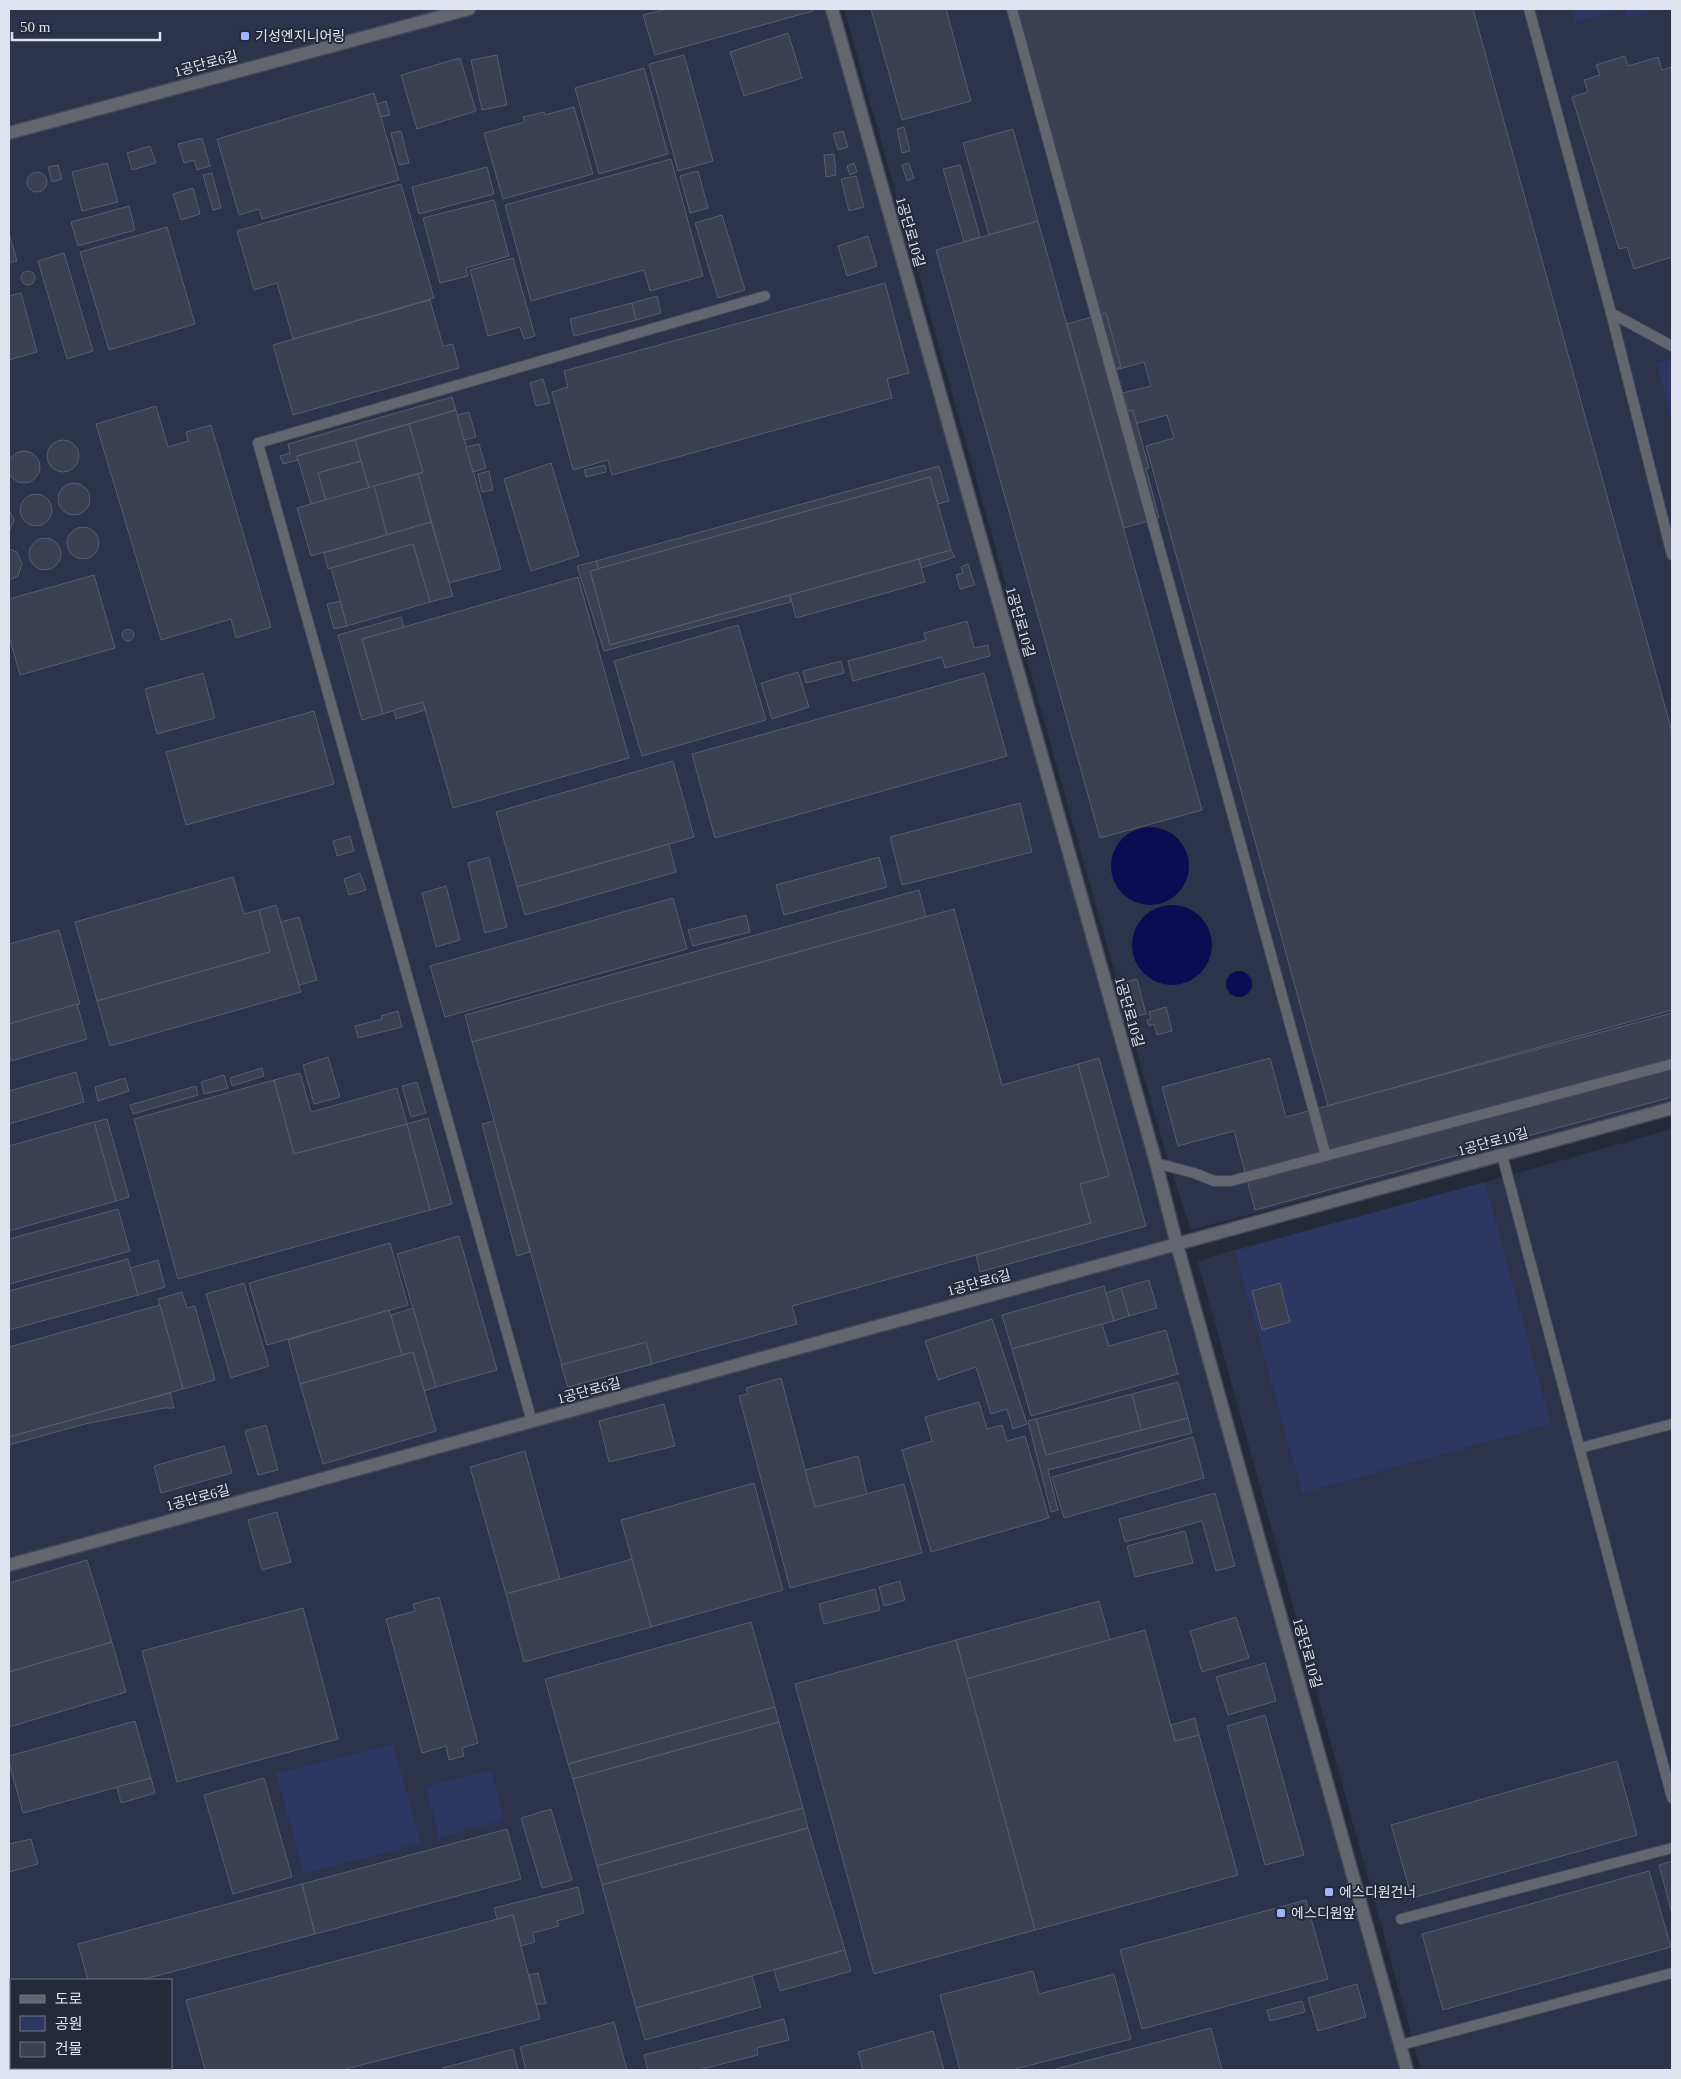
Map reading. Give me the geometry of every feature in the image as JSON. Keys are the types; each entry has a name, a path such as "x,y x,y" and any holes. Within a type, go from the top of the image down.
{"street":[{"name":"1공단로6길","path":"9,133 469,9"},
{"name":"1공단로10길","path":"832,9 1408,2070"},
{"name":"1공단로10길","path":"1176,1245 1672,1108"},
{"name":"1공단로6길","path":"9,1566 1176,1245"}],"lane":[{"path":"1012,9 1326,1156"},
{"path":"1529,9 1670,534 1672,555"},
{"path":"532,1422 258,444 765,296"},
{"path":"1611,313 1672,346"},
{"path":"1156,1163 1194,1173 1214,1181 1231,1181 1672,1064"},
{"path":"1502,1155 1672,1793"},
{"path":"1580,1448 1672,1424"},
{"path":"1401,1919 1672,1848"},
{"path":"1401,2046 1672,1972"}],"shaded area":[{"path":"9,9 832,9 1407,2070 9,2070"},
{"path":"844,9 1672,9 1672,1102 1191,1230 1167,1158"},
{"path":"1142,827 1158,827 1172,833 1183,844 1189,858 1189,874 1183,888 1172,899 1158,905 1142,905 1128,899 1117,888 1111,874 1111,858 1117,844 1128,833"},
{"path":"1172,905 1187,908 1200,917 1209,930 1212,945 1209,960 1200,973 1187,982 1172,985 1157,982 1144,973 1135,960 1132,945 1135,930 1144,917 1157,908"},
{"path":"1239,971 1248,975 1252,984 1248,993 1239,997 1230,993 1226,984 1230,975"},
{"path":"1672,1129 1672,2070 1421,2070 1198,1262 1219,1254 1497,1179"}],"green space":[{"path":"1571,9 1624,9 1575,22"},
{"path":"1624,9 1660,9 1627,18"},
{"path":"1672,360 1672,419 1656,363"},
{"path":"1485,1182 1551,1424 1302,1493 1235,1251"},
{"path":"393,1744 421,1843 304,1873 276,1773"},
{"path":"491,1770 504,1820 439,1837 426,1787"}],"building":[{"path":"667,9 812,9 813,11 655,55 643,15"},
{"path":"871,9 946,9 971,101 902,120"},
{"path":"1016,9 1473,9 1672,732 1672,1010 1328,1106 1146,446 1174,438 1167,415 1131,425 1122,393 1151,386 1144,362 1116,370"},
{"path":"788,33 802,78 744,96 730,52"},
{"path":"497,55 507,105 482,110 471,60"},
{"path":"684,55 713,161 678,171 649,64"},
{"path":"1625,56 1628,66 1658,57 1662,70 1672,67 1672,257 1634,269 1627,247 1619,249 1572,97 1588,92 1584,80 1600,75 1596,65"},
{"path":"460,58 476,111 417,129 401,75"},
{"path":"644,68 668,154 599,174 575,88"},
{"path":"374,93 399,180 262,219 259,209 239,215 217,139"},
{"path":"386,101 390,115 381,117 377,104"},
{"path":"574,107 593,174 503,199 484,133 525,122 523,117 544,112 545,115"},
{"path":"904,127 910,151 902,153 897,129"},
{"path":"1013,129 1038,221 989,235 963,143"},
{"path":"401,131 409,163 399,165 391,133"},
{"path":"843,131 848,147 838,150 833,134"},
{"path":"202,138 210,166 197,170 194,160 184,163 178,144"},
{"path":"150,146 156,163 132,170 127,153"},
{"path":"834,154 836,175 826,177 824,155"},
{"path":"671,159 703,276 650,291 644,270 531,301 505,205"},
{"path":"107,163 118,202 82,211 72,172"},
{"path":"854,163 857,172 850,175 847,166"},
{"path":"909,163 914,178 907,181 902,165"},
{"path":"58,165 62,179 52,182 48,167"},
{"path":"960,165 980,237 964,242 943,169"},
{"path":"487,167 494,194 419,214 412,187"},
{"path":"698,171 708,208 690,213 680,176"},
{"path":"37,172 44,175 47,182 44,189 37,192 30,189 27,182 30,175"},
{"path":"212,173 221,208 213,210 203,175"},
{"path":"856,176 864,207 849,211 841,179"},
{"path":"401,184 434,298 293,339 277,283 254,290 237,231"},
{"path":"193,188 200,214 181,220 173,194"},
{"path":"494,200 509,256 466,268 468,276 440,283 423,218"},
{"path":"129,206 135,230 78,246 71,222"},
{"path":"722,215 745,290 718,298 695,223"},
{"path":"1038,221 1202,810 1100,838 936,250"},
{"path":"167,227 195,324 109,350 80,252"},
{"path":"9,233 17,261 9,263"},
{"path":"868,236 877,266 847,276 838,246"},
{"path":"64,253 93,351 67,359 38,261"},
{"path":"513,258 535,336 524,339 520,327 488,336 470,270"},
{"path":"25,271 31,271 35,278 31,285 25,285 21,281 21,275"},
{"path":"885,283 909,373 887,379 892,398 612,475 608,460 573,470 552,392 568,387 564,371"},
{"path":"21,293 37,352 9,360 9,296"},
{"path":"657,296 661,313 636,320 632,303"},
{"path":"430,300 443,346 453,344 459,368 293,415 273,345"},
{"path":"632,303 636,320 574,336 570,319"},
{"path":"1106,313 1121,367 1116,369 1128,411 1133,410 1149,468 1146,469 1159,518 1124,528 1067,324"},
{"path":"543,379 550,403 536,406 530,383"},
{"path":"452,397 456,410 297,456 298,460 283,464 280,456 290,453 288,444"},
{"path":"156,406 168,447 188,441 186,432 211,425 271,627 236,638 231,619 161,640 96,424"},
{"path":"456,410 501,569 449,583 418,474 423,472 409,424"},
{"path":"469,412 476,437 464,440 457,415"},
{"path":"409,424 423,472 369,488 355,440"},
{"path":"63,440 69,441 74,445 78,450 78,462 74,467 69,471 63,472 57,471 52,467 48,462 47,456 48,450 52,445 57,441"},
{"path":"355,440 361,461 318,473 326,500 311,504 297,456"},
{"path":"479,444 486,468 473,472 466,447"},
{"path":"24,451 30,452 35,456 39,461 39,473 35,478 30,482 24,483 18,482 13,478 9,473 8,467 9,461 13,456 18,452"},
{"path":"361,461 369,488 326,500 318,473"},
{"path":"551,463 579,556 531,571 504,479"},
{"path":"605,465 606,472 586,477 584,470"},
{"path":"939,466 949,501 938,504 930,477 599,569 596,561"},
{"path":"489,471 493,490 482,492 478,474"},
{"path":"418,474 431,522 387,535 374,486"},
{"path":"930,477 951,550 610,645 590,571"},
{"path":"74,483 80,484 85,488 89,493 89,505 85,510 80,514 74,515 68,514 63,510 59,505 58,499 59,493 63,488 68,484"},
{"path":"374,486 387,535 311,556 297,508"},
{"path":"36,494 42,495 47,499 51,504 51,516 47,521 42,525 36,526 30,525 25,521 21,516 20,510 21,504 25,499 30,495"},
{"path":"9,509 14,520 9,532"},
{"path":"431,522 453,596 430,602 413,544 328,569 324,553"},
{"path":"83,527 89,528 94,532 98,537 98,549 94,554 89,558 83,559 77,558 72,554 68,549 67,543 68,537 72,532 77,528"},
{"path":"45,538 51,539 56,543 60,548 60,560 56,565 51,569 45,570 39,569 34,565 30,560 29,554 30,548 34,543 39,539"},
{"path":"413,544 430,602 347,626 331,568"},
{"path":"9,549 17,552 22,564 18,576 9,580"},
{"path":"951,550 955,557 921,568 919,559"},
{"path":"919,559 925,582 796,618 790,595"},
{"path":"596,561 599,569 590,571 610,645 790,595 791,602 604,651 577,566"},
{"path":"968,564 975,585 960,589 956,575 963,573 961,567"},
{"path":"94,575 115,648 20,675 9,636 9,599"},
{"path":"578,577 629,758 453,808 423,702 383,714 362,639"},
{"path":"340,601 347,626 334,629 327,604"},
{"path":"401,617 404,627 362,639 383,714 362,720 338,635"},
{"path":"967,621 974,648 988,645 990,656 945,668 942,657 853,681 848,661 926,640 924,633"},
{"path":"738,625 766,720 642,756 614,661"},
{"path":"130,629 133,630 133,640 126,641 123,640 122,633 123,630"},
{"path":"841,661 844,673 806,683 803,671"},
{"path":"798,672 809,707 772,719 761,683"},
{"path":"203,673 215,718 157,734 145,689"},
{"path":"984,673 1007,756 715,838 692,754"},
{"path":"423,702 425,710 396,719 394,710"},
{"path":"314,711 334,784 186,825 166,752"},
{"path":"673,761 694,837 517,887 496,812"},
{"path":"1020,803 1032,852 902,885 890,837"},
{"path":"350,836 354,851 337,856 333,841"},
{"path":"669,844 676,872 525,915 517,887"},
{"path":"489,857 507,927 485,933 468,863"},
{"path":"879,857 887,887 784,915 776,885"},
{"path":"360,873 366,890 349,895 344,879"},
{"path":"233,877 244,914 259,910 270,952 97,1001 75,922"},
{"path":"446,886 460,940 436,947 422,893"},
{"path":"919,890 926,917 472,1042 465,1015"},
{"path":"673,898 687,949 445,1017 430,966"},
{"path":"276,905 301,992 110,1046 97,1001 270,952 259,910"},
{"path":"954,909 1002,1085 1078,1064 1109,1176 1080,1184 1091,1223 792,1306 797,1324 568,1387 472,1042"},
{"path":"746,915 750,932 693,946 688,930"},
{"path":"299,917 317,980 299,985 281,922"},
{"path":"59,930 80,1004 9,1024 9,944"},
{"path":"1137,979 1146,1014 1133,1017 1123,983"},
{"path":"77,1004 87,1039 11,1061 9,1053 9,1024"},
{"path":"1166,1007 1172,1031 1157,1035 1154,1024 1149,1026 1147,1020 1151,1019 1149,1012"},
{"path":"398,1011 402,1027 358,1038 355,1026 382,1019 381,1016"},
{"path":"1672,1013 1672,1097 1255,1210 1234,1131 1178,1146 1162,1087 1270,1058 1286,1117"},
{"path":"328,1057 340,1097 314,1104 303,1065"},
{"path":"1099,1058 1146,1226 980,1272 976,1255 1091,1223 1080,1184 1109,1176 1078,1064"},
{"path":"262,1068 264,1076 232,1086 230,1078"},
{"path":"76,1072 84,1102 9,1124 9,1091"},
{"path":"300,1073 311,1112 397,1088 407,1124 294,1154 274,1080"},
{"path":"224,1075 228,1088 204,1094 201,1082"},
{"path":"125,1078 129,1091 98,1101 95,1087"},
{"path":"274,1080 294,1154 407,1124 430,1210 178,1279 134,1119"},
{"path":"417,1082 426,1113 411,1117 402,1086"},
{"path":"196,1086 198,1095 133,1114 130,1105"},
{"path":"428,1118 452,1204 430,1210 407,1124"},
{"path":"107,1119 129,1197 116,1201 94,1122"},
{"path":"494,1121 530,1252 517,1256 482,1124"},
{"path":"94,1122 116,1201 9,1231 9,1146"},
{"path":"118,1209 130,1251 9,1284 9,1239"},
{"path":"459,1236 497,1370 436,1387 397,1254"},
{"path":"390,1243 408,1305 267,1345 249,1283"},
{"path":"128,1259 138,1295 9,1330 9,1291"},
{"path":"158,1260 165,1287 138,1295 130,1268"},
{"path":"1149,1280 1157,1308 1129,1316 1121,1288"},
{"path":"244,1283 269,1366 231,1378 206,1294"},
{"path":"1280,1283 1290,1322 1262,1330 1252,1291"},
{"path":"1104,1286 1114,1321 1012,1349 1002,1315"},
{"path":"1121,1288 1129,1316 1114,1321 1106,1293"},
{"path":"182,1292 187,1308 195,1306 215,1380 183,1389 158,1299"},
{"path":"160,1305 183,1389 9,1437 9,1347"},
{"path":"413,1308 436,1387 424,1391 413,1352 402,1355 391,1315"},
{"path":"389,1310 402,1355 300,1384 288,1340"},
{"path":"992,1319 1027,1424 1013,1429 1007,1409 991,1414 976,1367 938,1380 925,1341"},
{"path":"1102,1324 1109,1346 1166,1330 1178,1374 1031,1416 1012,1349"},
{"path":"646,1342 652,1364 568,1387 561,1365"},
{"path":"413,1352 436,1431 323,1464 300,1384"},
{"path":"781,1378 815,1507 904,1484 922,1553 790,1588 739,1396 748,1394 746,1388"},
{"path":"1178,1382 1188,1418 1141,1430 1132,1394"},
{"path":"170,1393 174,1408 164,1408 85,1424 9,1445 9,1437"},
{"path":"1132,1394 1141,1430 1046,1455 1036,1419"},
{"path":"979,1402 987,1429 1002,1425 1007,1441 1025,1436 1049,1518 931,1552 902,1450 932,1441 925,1417"},
{"path":"664,1404 675,1446 609,1462 599,1421"},
{"path":"1188,1418 1192,1433 1048,1470 1058,1510 1051,1512 1028,1421 1036,1419 1046,1455"},
{"path":"266,1425 278,1470 258,1475 245,1431"},
{"path":"1193,1437 1204,1478 1064,1518 1052,1477"},
{"path":"224,1446 232,1473 161,1493 154,1466"},
{"path":"525,1451 560,1579 506,1594 470,1467"},
{"path":"858,1456 867,1494 815,1507 805,1470"},
{"path":"754,1483 783,1590 651,1627 621,1520"},
{"path":"1215,1493 1235,1566 1216,1571 1202,1521 1125,1542 1119,1519"},
{"path":"277,1512 291,1562 262,1570 248,1520"},
{"path":"1185,1531 1193,1563 1135,1577 1127,1546"},
{"path":"632,1559 651,1627 524,1662 506,1594"},
{"path":"87,1560 112,1642 9,1672 9,1583"},
{"path":"900,1581 905,1600 884,1606 879,1587"},
{"path":"875,1589 880,1610 824,1624 819,1604"},
{"path":"439,1597 478,1743 462,1748 464,1756 449,1760 446,1746 422,1753 386,1619 415,1611 413,1604"},
{"path":"1099,1601 1110,1640 966,1679 956,1640"},
{"path":"303,1608 338,1739 177,1782 142,1651"},
{"path":"1236,1617 1249,1658 1202,1672 1190,1631"},
{"path":"751,1622 775,1707 568,1764 545,1679"},
{"path":"1145,1630 1175,1741 1199,1735 1238,1875 1035,1930 966,1679"},
{"path":"956,1640 1035,1930 874,1974 795,1684"},
{"path":"112,1642 126,1692 9,1727 9,1672"},
{"path":"1265,1663 1276,1701 1228,1715 1216,1677"},
{"path":"775,1707 779,1722 573,1779 568,1764"},
{"path":"1265,1715 1304,1855 1265,1865 1227,1726"},
{"path":"1195,1718 1199,1735 1175,1741 1171,1725"},
{"path":"135,1721 151,1778 23,1813 9,1756"},
{"path":"779,1722 803,1808 597,1866 573,1779"},
{"path":"1617,1761 1637,1835 1412,1898 1391,1825"},
{"path":"151,1778 155,1793 121,1803 117,1787"},
{"path":"264,1778 292,1877 233,1894 204,1795"},
{"path":"803,1808 808,1828 602,1885 597,1866"},
{"path":"551,1809 572,1880 542,1888 521,1818"},
{"path":"808,1828 845,1950 636,2008 602,1885"},
{"path":"507,1829 521,1879 315,1934 302,1884"},
{"path":"31,1839 38,1864 9,1872 9,1844"},
{"path":"1672,1861 1672,1914 1659,1865"},
{"path":"1649,1871 1671,1947 1443,2010 1422,1934"},
{"path":"302,1884 315,1934 145,1979 88,1979 78,1944"},
{"path":"578,1887 584,1913 557,1921 559,1926 533,1933 535,1942 521,1946 513,1915 497,1919 494,1908"},
{"path":"1306,1900 1328,1979 1142,2029 1120,1950"},
{"path":"513,1915 540,2019 342,2070 205,2070 186,2000"},
{"path":"845,1950 851,1971 780,1991 774,1970"},
{"path":"1033,1971 1039,1994 1114,1974 1131,2039 1012,2070 960,2070 940,1995"},
{"path":"538,1973 546,2004 536,2004 529,1975"},
{"path":"752,1976 761,2007 645,2040 636,2008"},
{"path":"1357,1984 1366,2017 1318,2031 1308,1998"},
{"path":"1302,2001 1305,2012 1270,2021 1267,2010"},
{"path":"784,2019 789,2040 757,2048 758,2055 698,2070 648,2070 644,2055"},
{"path":"614,2022 627,2070 526,2070 520,2047"},
{"path":"1211,2028 1222,2070 1052,2070"},
{"path":"933,2031 944,2070 863,2070 858,2052"},
{"path":"513,2049 518,2070 444,2070 443,2068"}],"place":[{"name":"기성엔지니어링","path":"245,36"},
{"name":"에스디원건너","path":"1329,1892"},
{"name":"에스디원앞","path":"1281,1913"}]}
